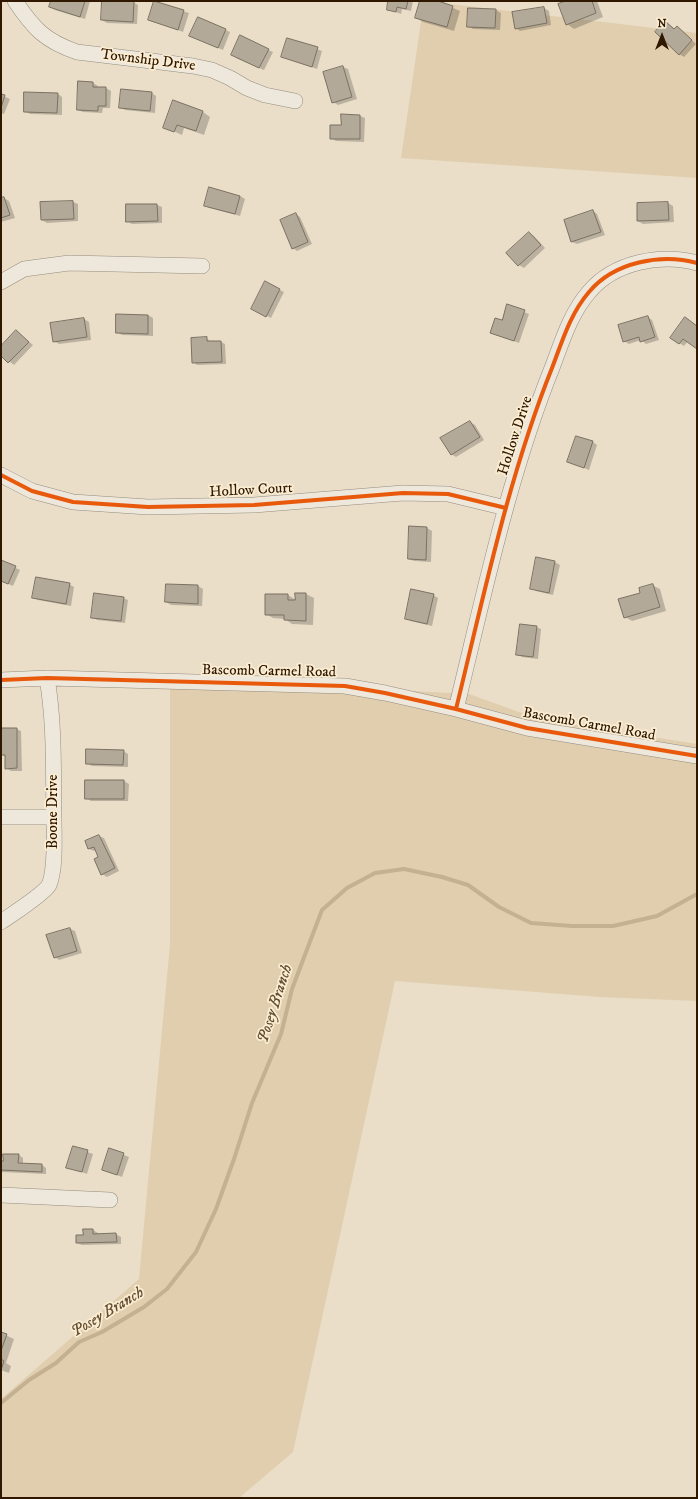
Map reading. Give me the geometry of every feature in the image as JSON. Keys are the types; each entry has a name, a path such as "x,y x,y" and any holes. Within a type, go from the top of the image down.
{"street":[{"name":"Township Drive","path":"15,1 28,21 42,35 58,46 77,52 193,66 212,70 247,88 265,95 295,101"},
{"name":"Hollow Drive","path":"456,709 506,508 539,402 575,310 590,291 613,272 637,263 667,258 697,263"},
{"path":"1,282 24,269 69,263 202,266"},
{"name":"Hollow Court","path":"1,475 32,491 73,502 148,507 254,505 403,493 448,494 506,508"},
{"name":"Bascomb Carmel Road","path":"1,680 47,678 346,686 456,709 527,728 697,756"},
{"name":"Boone Drive","path":"1,922 49,886 54,862 54,738 47,678"},
{"path":"1,817 54,816"},
{"path":"1,1195 110,1200"}],"shaded area":[{"path":"424,1 697,33 697,178 401,158"},
{"path":"170,678 469,694 538,719 697,744 697,1001 600,997 395,981 293,1452 239,1498 1,1498 1,1399 139,1279 170,944"}],"building":[{"path":"51,1 85,1 80,17 49,7"},
{"path":"102,1 134,1 133,22 101,20"},
{"path":"154,1 184,10 178,30 148,20"},
{"path":"388,1 408,1 406,9 397,7 396,12 387,10"},
{"path":"420,1 438,1 453,6 447,27 415,18"},
{"path":"566,1 592,1 596,13 566,25 558,4"},
{"path":"544,7 547,23 515,29 512,12"},
{"path":"468,8 496,9 495,28 467,27"},
{"path":"198,17 226,29 218,48 189,36"},
{"path":"665,21 674,29 677,26 692,40 679,55 655,32"},
{"path":"240,35 269,49 259,68 231,55"},
{"path":"287,38 318,47 312,67 281,57"},
{"path":"343,66 352,97 332,103 323,72"},
{"path":"78,81 93,82 93,87 106,87 106,106 98,106 98,111 77,110"},
{"path":"121,89 152,92 150,111 119,108"},
{"path":"24,92 58,93 57,113 24,112"},
{"path":"1,94 5,95 1,108"},
{"path":"173,100 203,111 196,131 177,125 174,132 163,128"},
{"path":"341,114 360,115 360,139 330,139 330,125 341,125"},
{"path":"209,187 240,196 235,214 204,206"},
{"path":"4,197 10,215 1,218 1,198"},
{"path":"73,201 74,219 41,220 40,202"},
{"path":"668,202 669,220 637,221 637,203"},
{"path":"126,204 157,204 158,221 126,222"},
{"path":"593,210 601,232 571,242 564,220"},
{"path":"296,213 308,242 292,249 280,220"},
{"path":"529,232 541,245 518,266 506,253"},
{"path":"265,281 280,289 266,317 251,309"},
{"path":"507,304 525,310 514,341 490,333 495,318 502,320"},
{"path":"116,314 148,315 148,334 116,333"},
{"path":"648,316 655,337 640,342 639,337 623,342 618,325"},
{"path":"685,317 697,326 697,349 683,339 679,344 670,338"},
{"path":"84,318 87,337 53,342 50,323"},
{"path":"16,330 29,342 8,363 1,356 1,346"},
{"path":"207,337 207,341 221,341 222,362 192,363 191,338"},
{"path":"470,421 480,437 451,455 440,438"},
{"path":"576,436 593,441 584,468 567,462"},
{"path":"409,526 427,527 426,560 408,559"},
{"path":"536,557 555,561 549,593 530,589"},
{"path":"1,560 16,566 8,584 1,581"},
{"path":"36,577 70,583 66,604 32,598"},
{"path":"166,584 198,585 198,604 165,602"},
{"path":"653,584 660,607 624,618 618,599 640,593 639,588"},
{"path":"411,589 434,594 427,624 405,619"},
{"path":"94,593 124,597 121,621 91,618"},
{"path":"295,593 306,593 306,621 284,620 284,615 265,615 265,594 288,594 288,600 295,600"},
{"path":"520,624 537,626 533,657 516,655"},
{"path":"1,728 17,728 17,768 5,769 5,755 1,755"},
{"path":"86,749 124,750 123,765 86,764"},
{"path":"85,780 124,780 124,799 85,799"},
{"path":"99,835 115,868 101,875 94,859 98,857 94,847 88,849 85,841"},
{"path":"70,928 77,951 54,958 46,935"},
{"path":"73,1146 88,1150 82,1172 66,1168"},
{"path":"109,1148 124,1153 117,1175 102,1170"},
{"path":"3,1154 19,1154 18,1163 42,1164 42,1172 1,1170"},
{"path":"83,1229 93,1229 93,1234 116,1233 117,1242 76,1243 76,1235 83,1235"},
{"path":"1,1332 7,1334 1,1351"},
{"path":"1,1359 4,1361 1,1370"}],"waterway":[{"name":"Posey Branch","path":"1,1403 29,1380 56,1363 79,1342 102,1332 144,1307 167,1289 196,1252 216,1209 252,1103 281,1034 292,989 322,910 347,888 375,873 404,869 442,877 468,885 499,907 531,923 572,926 613,926 657,916 697,894"}],"cycle path":[{"path":"456,709 498,537 522,452 563,338 572,319 589,292 611,273 639,262 654,260 683,260 697,263"},
{"path":"1,475 32,491 73,502 148,507 254,505 403,493 448,494 506,508"},
{"path":"1,680 47,678 345,686 385,693 456,709 527,728 697,756"}]}
